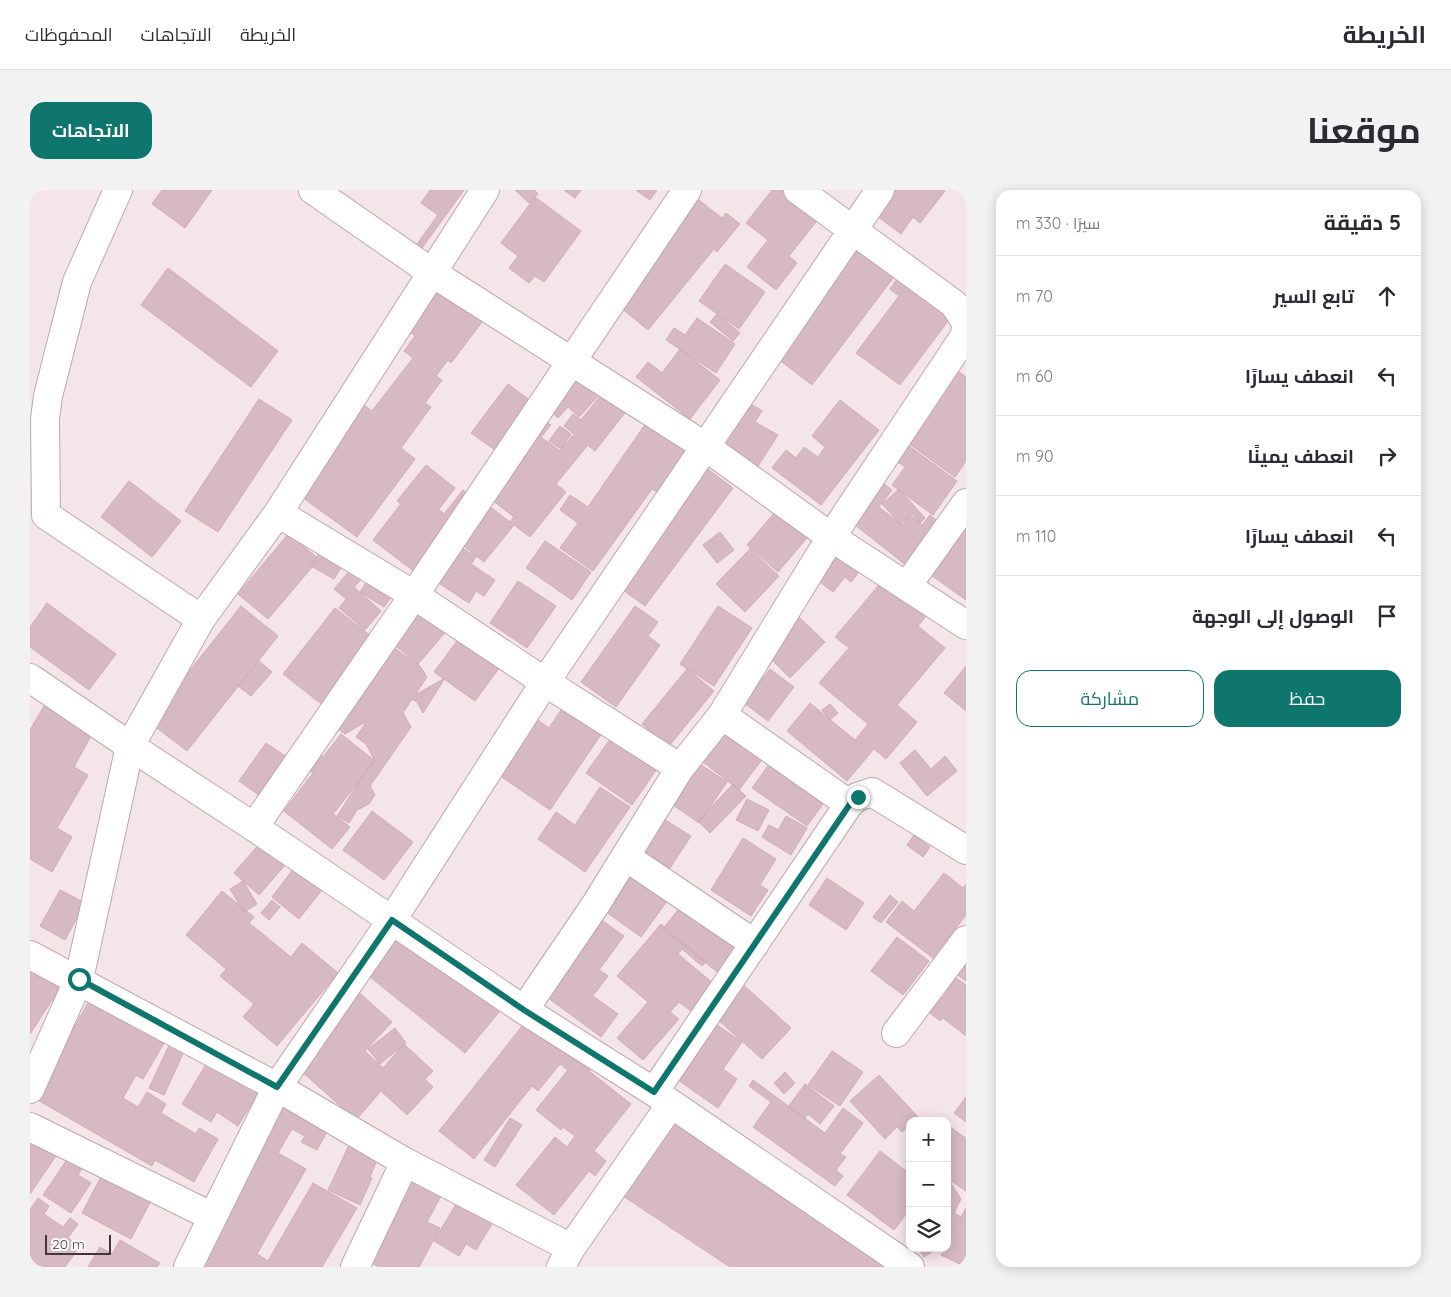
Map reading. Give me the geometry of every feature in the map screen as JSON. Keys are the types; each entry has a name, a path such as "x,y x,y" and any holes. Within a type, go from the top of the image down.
{"street":[{"path":"118,190 77,282 48,396 38,519 201,619"},
{"path":"313,190 432,272 706,447 832,537 966,625"},
{"path":"30,1089 79,979 130,746 201,619 278,513 485,190"},
{"path":"254,826 414,595 687,190"},
{"path":"524,1010 626,857 680,768 722,715 832,537 964,337 965,321 954,304 798,190"},
{"path":"188,1267 211,1216 277,1087 392,920 545,682 880,190"},
{"path":"907,586 966,503"},
{"path":"278,513 414,595 545,682 680,768"},
{"path":"30,678 130,746 254,826 524,1010 663,1098 910,1267"},
{"path":"722,715 850,804"},
{"path":"30,955 79,979 277,1087 566,1258 755,944 850,804 858,797 872,792 966,850"},
{"path":"626,857 755,944"},
{"path":"896,1033 966,940"},
{"path":"30,1127 211,1216"},
{"path":"355,1267 405,1162"}],"building":[{"path":"162,190 212,190 185,228 152,204"},
{"path":"430,190 464,190 422,248 417,244 438,215 421,203"},
{"path":"515,190 534,190 538,194 529,203"},
{"path":"564,190 581,190 575,198"},
{"path":"636,190 657,190 650,200"},
{"path":"772,190 793,190 823,213 789,256 797,263 776,290 747,267 768,240 746,223"},
{"path":"878,190 945,191 920,223 913,217 901,234 865,207"},
{"path":"535,197 581,231 544,282 535,276 529,283 509,268 518,256 501,243"},
{"path":"699,200 722,218 726,213 740,224 717,252 714,249 648,330 615,303"},
{"path":"849,237 897,273 812,385 764,348"},
{"path":"725,264 765,292 739,329 699,301"},
{"path":"168,268 278,351 251,387 141,305"},
{"path":"904,269 957,309 900,385 856,353 899,296 890,289"},
{"path":"443,286 485,318 451,363 448,360 436,376 442,380 425,403 431,407 401,448 415,459 357,537 295,492 361,403 372,411 413,358 404,351 415,336 409,331"},
{"path":"717,314 740,333 733,341 710,322"},
{"path":"697,318 735,344 716,373 666,340 674,328 685,335"},
{"path":"680,349 720,380 690,419 636,377 648,362 662,373"},
{"path":"953,368 966,377 966,461 955,477 901,438"},
{"path":"573,371 599,395 579,417 568,407 558,418 543,403"},
{"path":"508,384 531,401 495,450 471,433"},
{"path":"605,390 628,409 595,451 564,426 573,414 581,420"},
{"path":"259,399 292,420 218,532 185,511"},
{"path":"743,399 762,411 755,422 778,435 758,466 718,440"},
{"path":"840,400 879,430 821,505 772,468 786,450 796,458 804,447 818,457 825,447 812,436"},
{"path":"539,416 551,425 541,437 560,451 573,435 587,446 556,484 566,492 530,537 514,525 484,562 460,543 489,506 510,522 514,517 483,493"},
{"path":"646,423 691,455 662,495 652,489 593,571 560,548 578,523 560,510 570,495 588,507"},
{"path":"560,426 571,434 561,449 549,441"},
{"path":"902,441 957,481 933,515 892,485 905,467 891,457"},
{"path":"701,464 733,488 645,606 612,582"},
{"path":"426,465 455,488 439,509 444,514 463,490 475,499 444,539 397,501"},
{"path":"875,477 892,490 879,507 902,525 910,515 922,525 930,515 940,523 907,566 845,517"},
{"path":"129,481 181,521 152,557 101,517"},
{"path":"899,489 925,518 920,523 912,514 900,524 882,504"},
{"path":"400,505 442,539 416,573 373,540"},
{"path":"781,505 812,532 778,572 747,545"},
{"path":"966,523 966,600 921,568"},
{"path":"720,532 734,550 717,563 703,545"},
{"path":"288,534 319,559 268,619 238,594"},
{"path":"545,541 591,572 572,600 526,568"},
{"path":"831,542 863,567 851,582 845,577 833,592 807,572"},
{"path":"458,545 476,557 471,564 495,580 484,596 476,591 469,603 434,580"},
{"path":"750,549 779,576 745,612 716,584"},
{"path":"319,553 342,566 334,579 311,566"},
{"path":"358,561 369,571 354,587 381,611 365,630 339,608 346,599 334,589"},
{"path":"374,570 399,586 384,607 360,592"},
{"path":"884,579 927,615 918,626 945,648 897,705 917,722 886,759 874,749 847,781 787,731 810,703 855,740 868,724 819,683 849,648 835,637"},
{"path":"518,581 556,606 527,648 490,623"},
{"path":"47,603 116,654 89,690 30,647 30,627"},
{"path":"416,603 448,629 418,664 387,639"},
{"path":"241,606 278,636 187,751 149,722"},
{"path":"635,606 658,622 648,636 660,645 616,707 581,682"},
{"path":"718,606 752,628 714,686 680,664"},
{"path":"335,608 376,640 324,706 283,674"},
{"path":"798,616 825,642 790,678 757,645"},
{"path":"462,634 502,664 475,701 434,672"},
{"path":"387,643 420,666 427,677 415,695 445,678 423,713 417,702 412,699 403,713 411,727 370,786 375,795 369,804 357,810 349,823 337,816 374,759 366,744 356,737 367,721 345,734 333,725"},
{"path":"259,661 272,672 251,696 238,686"},
{"path":"966,666 966,711 944,693"},
{"path":"687,669 714,691 669,746 642,724"},
{"path":"770,669 794,687 768,721 744,703"},
{"path":"567,701 606,727 550,810 490,769 528,713 549,728"},
{"path":"830,704 838,713 830,720 822,710"},
{"path":"44,706 92,734 74,767 88,775 57,828 72,837 52,872 30,859 30,730"},
{"path":"724,726 764,757 739,790 694,755"},
{"path":"616,731 661,763 632,805 586,773"},
{"path":"341,734 375,761 333,814 350,827 332,849 284,811 313,773 306,768 318,753 323,757"},
{"path":"266,743 297,764 270,803 239,781"},
{"path":"915,750 931,769 945,756 957,771 927,796 900,763"},
{"path":"775,756 830,794 807,826 752,788"},
{"path":"689,757 727,782 699,823 666,800"},
{"path":"733,784 746,796 710,833 698,821"},
{"path":"600,787 630,807 585,872 538,839 556,812 575,825"},
{"path":"747,799 769,810 758,831 736,820"},
{"path":"372,811 413,842 384,880 343,850"},
{"path":"657,815 691,836 670,868 637,847"},
{"path":"786,816 807,828 791,855 762,837 769,825 778,830"},
{"path":"914,835 930,847 923,857 907,845"},
{"path":"743,838 776,859 760,885 768,890 751,916 711,890"},
{"path":"261,842 286,864 259,895 234,873"},
{"path":"631,859 675,890 641,937 598,906"},
{"path":"297,864 325,886 299,919 272,897"},
{"path":"944,873 963,888 966,884 966,915 933,958 886,922 902,901 914,911"},
{"path":"827,878 864,903 846,930 809,905"},
{"path":"243,881 257,904 244,912 230,889"},
{"path":"60,890 85,903 65,940 40,926"},
{"path":"222,891 254,917 249,923 291,957 302,943 338,973 277,1046 243,1017 254,1004 220,976 226,969 186,935"},
{"path":"890,895 898,902 881,923 873,917"},
{"path":"688,897 746,944 721,975 663,929"},
{"path":"272,900 280,907 269,920 261,913"},
{"path":"593,914 624,936 599,970 608,976 593,996 618,1014 601,1037 536,989"},
{"path":"661,924 706,962 702,966 682,949 678,954 714,984 691,1011 679,1002 670,1012 679,1019 643,1060 617,1038 648,1002 617,976"},
{"path":"394,927 500,1011 465,1053 360,969"},
{"path":"897,937 929,961 903,995 871,971"},
{"path":"966,943 966,981 947,967"},
{"path":"30,968 60,988 30,1034"},
{"path":"953,976 966,985 966,1036 943,1018 940,1021 930,1013 948,991 944,988"},
{"path":"738,980 791,1028 762,1059 709,1012"},
{"path":"355,989 392,1022 365,1051 383,1068 404,1044 433,1071 425,1079 433,1087 407,1115 381,1091 356,1120 290,1061"},
{"path":"93,994 133,1017 128,1025 144,1034 151,1022 170,1033 143,1079 136,1075 123,1098 138,1107 147,1092 166,1104 161,1113 196,1134 199,1128 218,1139 194,1182 155,1160 152,1166 36,1099"},
{"path":"703,1015 742,1042 723,1069 737,1079 718,1108 665,1071"},
{"path":"527,1020 592,1068 589,1071 631,1104 594,1151 606,1161 595,1176 589,1171 554,1215 516,1185 555,1137 567,1147 575,1136 563,1127 561,1130 536,1110 568,1070 560,1064 538,1091 532,1086 474,1159 439,1131"},
{"path":"395,1028 406,1043 380,1064 368,1049"},
{"path":"172,1039 187,1045 164,1095 149,1088"},
{"path":"832,1051 863,1072 840,1106 808,1085"},
{"path":"213,1053 264,1083 238,1126 217,1112 211,1122 182,1104"},
{"path":"785,1072 795,1083 784,1094 774,1083"},
{"path":"879,1075 918,1117 906,1117 906,1128 902,1132 897,1127 885,1139 850,1101"},
{"path":"753,1080 825,1133 843,1108 863,1123 840,1154 846,1157 836,1170 843,1176 835,1186 753,1127 771,1102 749,1086"},
{"path":"805,1084 834,1106 820,1124 808,1114 804,1119 788,1107"},
{"path":"277,1096 330,1126 317,1150 301,1142 305,1136 292,1129 278,1153 306,1169 257,1254 268,1261 313,1183 357,1208 322,1267 188,1267"},
{"path":"966,1097 966,1122 954,1113"},
{"path":"672,1115 901,1267 730,1267 620,1194"},
{"path":"510,1118 522,1125 495,1167 484,1160"},
{"path":"951,1128 966,1138 966,1191 951,1181"},
{"path":"30,1138 56,1156 30,1194"},
{"path":"349,1145 378,1158 370,1177 372,1178 360,1205 328,1190"},
{"path":"880,1151 906,1171 906,1214 894,1230 847,1195"},
{"path":"70,1155 84,1165 78,1175 91,1183 71,1213 43,1195"},
{"path":"105,1169 154,1195 131,1239 82,1213"},
{"path":"403,1178 442,1194 427,1222 440,1228 419,1267 379,1267 360,1257"},
{"path":"951,1183 961,1199 954,1213 961,1217 966,1208 966,1267 941,1255 944,1252 951,1252"},
{"path":"462,1194 497,1216 476,1250 466,1244 459,1256 434,1241"},
{"path":"38,1198 49,1206 44,1214 63,1227 70,1218 78,1224 68,1238 80,1246 65,1267 30,1267 30,1210"},
{"path":"120,1240 160,1263 157,1267 88,1267 100,1247 112,1254"},
{"path":"921,1252 932,1252 924,1257"}],"route":[{"path":"79,979 277,1087 392,920 524,1010 654,1092 850,804 858,797"}]}
